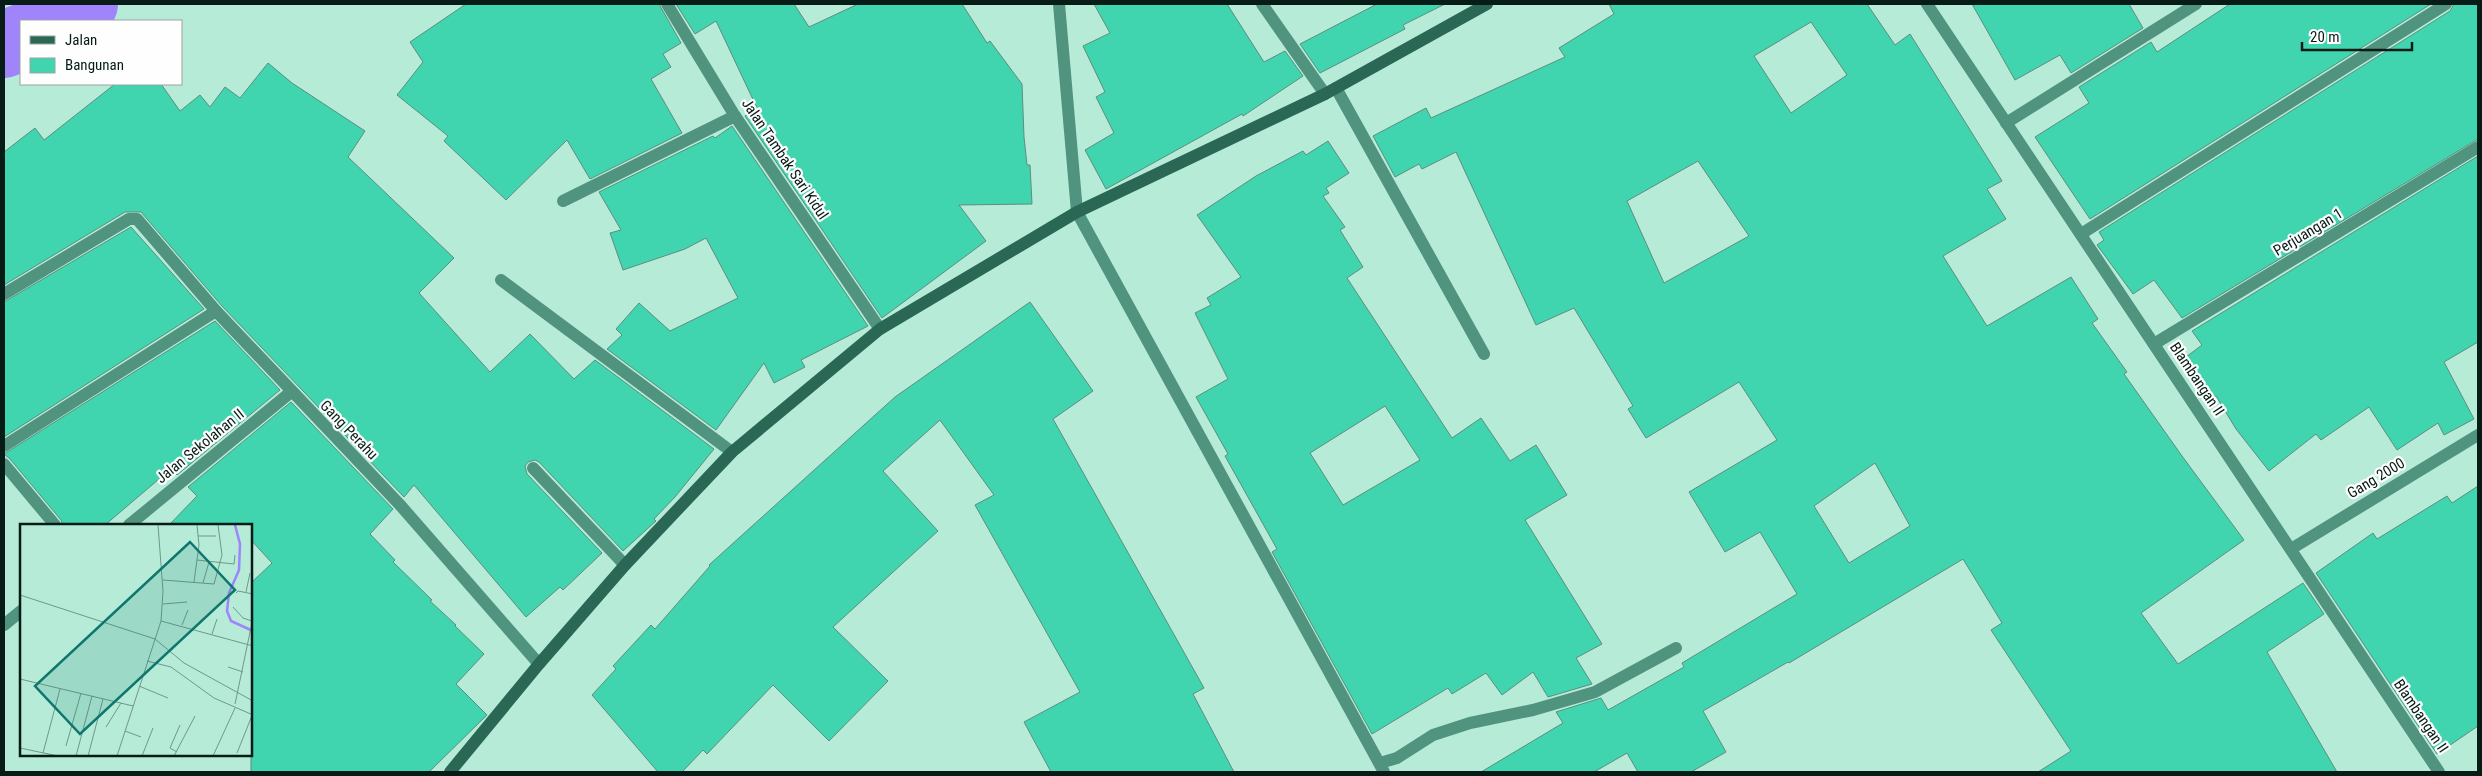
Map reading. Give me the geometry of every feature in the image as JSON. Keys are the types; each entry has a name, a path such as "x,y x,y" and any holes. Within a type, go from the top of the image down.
{"street":[{"name":"Jalan Tambak Sari Kidul","path":"667,4 735,116 880,329"},
{"path":"1059,4 1077,212 1382,768 1433,736 1470,723 1533,710 1595,692 1676,648"},
{"path":"1262,4 1325,94"},
{"path":"450,772 539,664 625,565 732,452 880,329 1077,212 1325,94 1487,4"},
{"name":"Blambangan II","path":"1927,4 2439,772"},
{"path":"2006,123 2196,4"},
{"path":"2081,234 2446,4"},
{"path":"1336,88 1484,354"},
{"path":"563,201 735,116"},
{"name":"Perjuangan 1","path":"2154,344 2478,147"},
{"name":"Gang Perahu","path":"4,294 129,219 137,219 216,311 400,506 539,664"},
{"path":"501,280 732,452"},
{"path":"4,446 216,311"},
{"name":"Jalan Sekolahan II","path":"131,524 291,392"},
{"name":"Gang 2000","path":"2291,549 2478,435"},
{"path":"4,464 54,524"},
{"path":"533,468 625,565"},
{"path":"4,625 20,613"}],"building":[{"path":"466,4 659,4 681,43 663,54 671,67 651,79 682,133 590,179 567,140 506,200 444,141 448,136 397,95 423,62 410,42"},
{"path":"676,4 794,4 809,27 858,4 962,4 987,43 990,41 1022,84 1024,137 1027,165 1030,165 1032,204 959,205 986,241 882,318 745,116 757,108 716,21 695,34"},
{"path":"1094,4 1227,4 1264,62 1285,51 1303,76 1243,116 1242,114 1106,189 1085,150 1114,133 1096,97 1105,92 1083,46 1110,33"},
{"path":"1377,4 1445,4 1403,25 1405,29 1320,73 1300,44"},
{"path":"1609,4 1867,4 1895,45 1910,34 2002,181 1987,189 2006,219 1943,256 1987,326 2071,277 2098,319 2092,323 2127,372 2124,374 2244,540 2141,613 2178,664 2303,583 2324,614 2267,652 2337,772 2038,772 2071,751 1991,630 2002,623 1963,559 1789,663 1703,711 1726,752 1691,772 1638,772 1627,753 1594,772 1481,772 1563,723 1556,712 1601,698 1608,710 1684,667 1682,663 1797,594 1760,532 1725,552 1689,492 1777,440 1739,382 1646,438 1628,409 1633,406 1574,308 1536,325 1456,152 1422,169 1419,164 1395,177 1373,136 1426,108 1431,118 1565,57 1559,48 1614,14","holes":["1811,22 1847,75 1791,113 1754,56","1698,161 1749,236 1664,283 1627,201","1875,463 1910,526 1849,563 1814,506"]},
{"path":"1972,4 2129,4 2143,28 2071,73 2060,55 2015,80"},
{"path":"2230,4 2431,4 2090,219 2035,137 2089,103 2079,87 2151,42 2157,52"},
{"path":"2454,4 2478,4 2478,139 2182,318 2154,280 2133,294 2097,245 2104,240 2099,232 2450,11"},
{"path":"268,63 292,83 365,131 348,157 454,258 419,293 490,372 530,334 574,379 595,360 714,449 675,497 654,519 656,521 623,551 539,462 535,460 528,462 525,466 527,474 602,553 563,590 560,587 526,617 414,485 404,497 222,306 141,212 125,212 4,285 4,152 35,128 44,140 114,85 162,85 180,111 200,95 210,107 225,87 240,98"},
{"path":"732,126 868,326 801,360 805,367 774,383 764,363 716,430 607,349 622,335 616,329 639,303 670,331 738,298 706,238 685,249 623,270 610,233 621,230 599,192 713,136 715,138"},
{"path":"1328,141 1349,173 1326,188 1329,193 1323,196 1345,227 1340,230 1363,267 1347,278 1452,438 1481,418 1510,461 1536,445 1567,495 1525,520 1602,644 1576,658 1592,684 1548,697 1533,672 1502,695 1486,673 1452,694 1448,688 1372,734 1272,552 1277,549 1225,456 1228,454 1196,397 1228,379 1195,313 1211,305 1207,298 1241,277 1197,215 1256,176 1303,151 1306,155","holes":["1385,406 1420,460 1343,505 1310,453"]},
{"path":"2478,156 2478,342 2444,362 2474,419 2444,435 2438,423 2397,450 2369,407 2321,440 2316,434 2269,471 2236,429 2216,396 2212,399 2182,360 2202,345 2192,331"},
{"path":"131,227 204,309 4,437 4,302"},
{"path":"1030,302 1093,391 1053,419 1204,688 1193,694 1234,772 1051,772 1024,722 1080,692 975,505 994,495 940,420 883,471 938,531 833,627 888,681 829,741 773,685 707,754 703,750 682,772 658,772 592,695 616,669 613,666 651,625 655,629 709,565 895,397"},
{"path":"215,321 280,390 177,475 172,468 106,524 63,524 4,454"},
{"path":"291,402 393,509 370,534 395,560 393,562 432,600 430,601 484,654 456,684 487,715 429,772 251,772 252,582 272,563 252,541 252,524 170,524 197,496 188,487"},
{"path":"2478,486 2478,726 2437,754 2316,573 2373,533 2377,539 2447,496 2452,503"}],"waterway":[{"path":"60,20 70,16 85,4"},
{"path":"4,45 20,37"}]}
